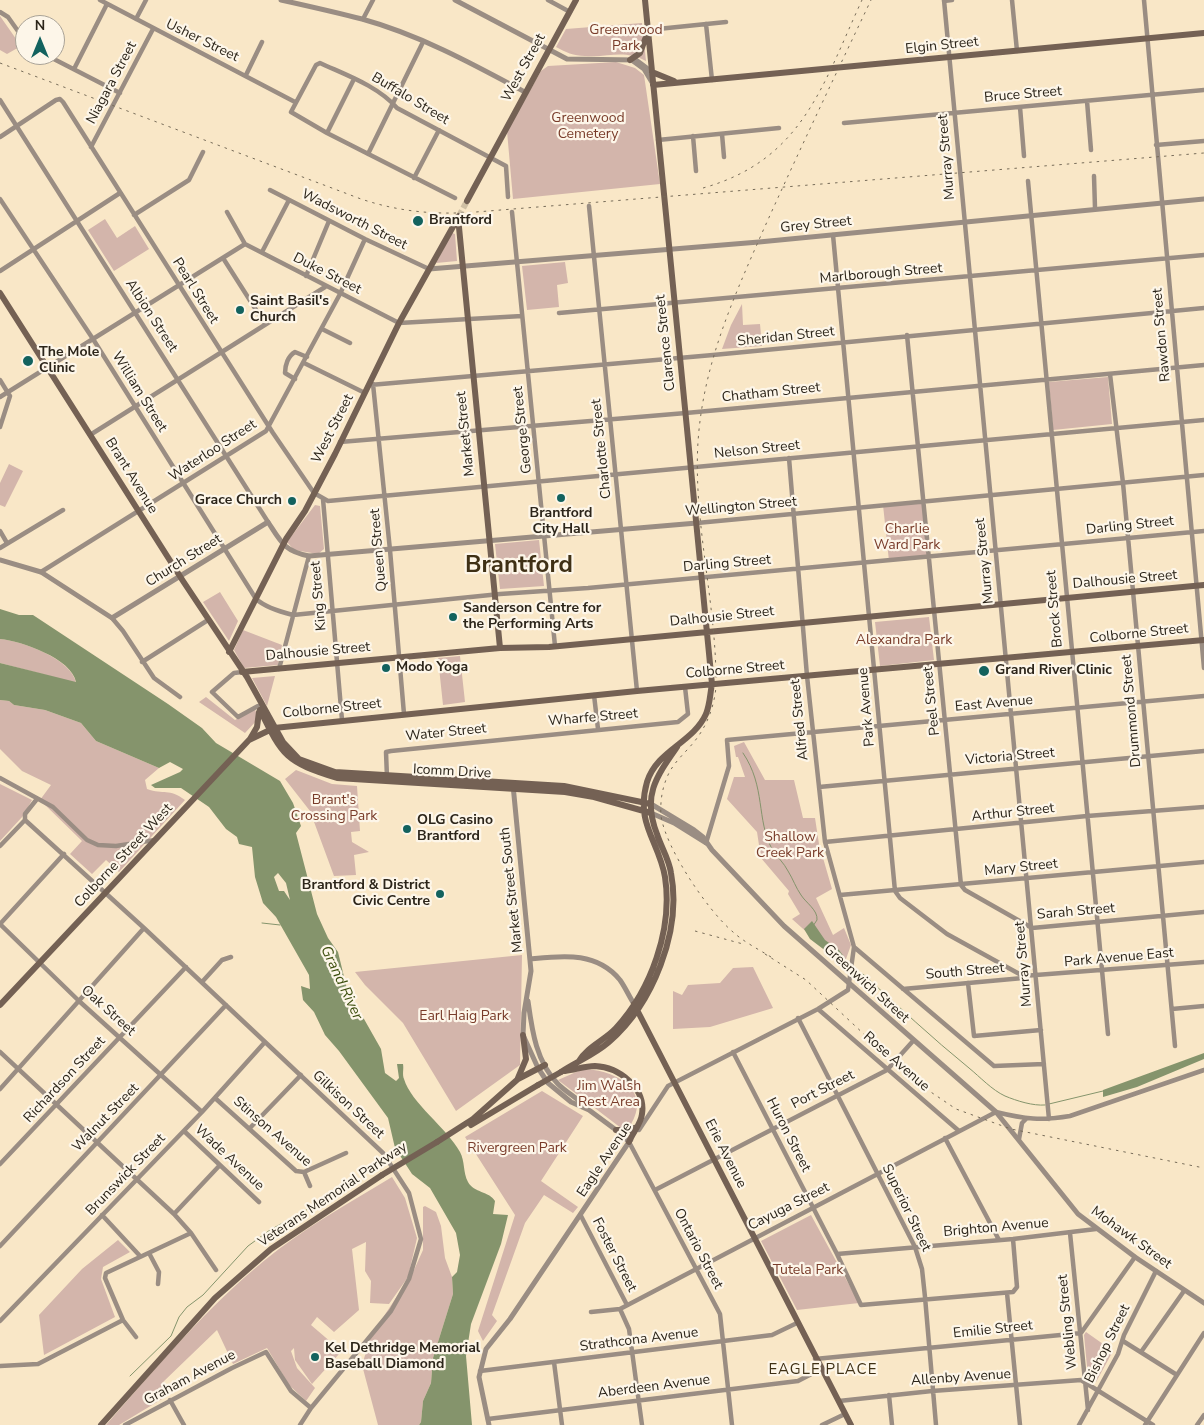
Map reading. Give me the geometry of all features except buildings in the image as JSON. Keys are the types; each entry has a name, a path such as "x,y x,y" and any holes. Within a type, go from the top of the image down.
{"main road":[{"name":"West Street","path":"467,201 576,0"},
{"name":"Clarence Street","path":"645,0 712,684 705,715 695,729 679,744 668,750 654,769 648,781 648,811"},
{"path":"630,60 640,53 648,30"},
{"name":"Elgin Street","path":"653,85 1204,33"},
{"name":"Elgin Street","path":"652,72 667,79 683,82"},
{"name":"West Street","path":"229,652 283,546 314,493 365,393 372,384 399,323 459,216"},
{"name":"Market Street","path":"459,216 500,648"},
{"name":"Brant Avenue","path":"0,293 3,304 47,368 242,672 258,706 272,728"},
{"name":"Dalhousie Street","path":"242,672 500,648 555,646 803,621 869,617 1201,585"},
{"name":"Colborne Street","path":"272,728 637,691 1203,640"},
{"name":"Brant Avenue","path":"242,672 247,677 272,728"},
{"path":"249,740 259,720 258,706"},
{"name":"Colborne Street West","path":"0,1006 249,740 272,728"},
{"name":"Icomm Drive","path":"272,728 291,752 312,765 336,772 387,778 578,788 647,804"},
{"name":"Icomm Drive","path":"513,784 564,792 648,811"},
{"name":"Veterans Memorial Parkway","path":"101,1425 215,1298 271,1249 382,1175 579,1061 582,1055 607,1037 636,1007 663,934 668,908 664,871 647,829 648,811"},
{"name":"Erie Avenue","path":"636,1007 815,1359 851,1425"},
{"path":"518,1079 526,1059 523,1035"},
{"path":"474,1121 518,1079 545,1064"},
{"path":"561,1072 597,1066 620,1074 630,1082 640,1097 642,1114 629,1142"},
{"path":"616,1130 629,1130 638,1126"}],"street":[{"name":"Usher Street","path":"100,0 153,30 246,75 296,102"},
{"path":"136,19 146,0"},
{"path":"283,0 363,19 463,58 525,92"},
{"path":"363,19 373,0"},
{"path":"455,0 573,61 630,60 641,62 652,72"},
{"path":"548,0 570,12"},
{"path":"944,0 952,0"},
{"name":"Murray Street","path":"944,0 1049,1117"},
{"path":"1012,0 1017,51"},
{"name":"Rawdon Street","path":"1144,0 1181,421 1192,532 1201,585 1204,668"},
{"path":"74,69 107,4"},
{"path":"0,12 8,17 15,27"},
{"path":"648,30 726,22"},
{"path":"706,24 712,80"},
{"name":"Niagara Street","path":"91,147 153,30"},
{"path":"246,75 262,42"},
{"path":"368,154 423,42"},
{"path":"630,60 644,69 653,85"},
{"name":"Buffalo Street","path":"296,102 318,63 354,79 389,98 397,108 490,158"},
{"path":"65,64 120,93"},
{"path":"327,133 354,79"},
{"name":"Bruce Street","path":"844,123 1204,90"},
{"name":"Pearl Street","path":"18,125 60,99 269,427 314,493"},
{"name":"Albion Street","path":"0,100 18,125 283,546"},
{"path":"1087,101 1091,150"},
{"path":"296,102 290,110 292,113 327,133 455,198"},
{"path":"1020,106 1024,156"},
{"path":"0,137 18,125"},
{"path":"658,140 779,128"},
{"path":"414,178 439,130"},
{"path":"722,134 724,157"},
{"path":"693,136 696,172"},
{"path":"1156,145 1204,142"},
{"path":"134,215 189,180 203,152"},
{"path":"490,158 506,166 508,197"},
{"path":"1094,176 1095,208"},
{"name":"Brock Street","path":"1028,181 1060,544 1108,1034"},
{"name":"Wadsworth Street","path":"270,190 365,239 429,269"},
{"path":"0,271 79,222 120,192"},
{"name":"Grey Street","path":"429,269 832,235 1204,198"},
{"name":"William Street","path":"0,199 93,339 256,599"},
{"path":"262,252 289,200"},
{"name":"Charlotte Street","path":"589,206 637,691"},
{"path":"0,397 245,244 227,212"},
{"name":"George Street","path":"512,212 555,646"},
{"path":"306,276 329,221"},
{"name":"Park Avenue","path":"832,235 896,891"},
{"name":"Waterloo Street","path":"40,572 184,484 266,431 304,364 340,294 365,239"},
{"name":"Duke Street","path":"245,244 325,287 399,323"},
{"name":"Marlborough Street","path":"559,313 970,278 1035,270 1204,255"},
{"path":"223,258 265,324"},
{"path":"90,435 325,287"},
{"name":"Sheridan Street","path":"372,384 1204,308"},
{"path":"399,323 522,316"},
{"path":"322,329 350,344"},
{"name":"Peel Street","path":"907,335 961,886"},
{"path":"295,379 285,373 285,366 291,354 295,352 307,357"},
{"path":"304,364 365,393"},
{"name":"Chatham Street","path":"340,442 686,413 913,390 1204,365"},
{"name":"Drummond Street","path":"1110,374 1117,428 1175,1046"},
{"path":"0,380 10,396 0,426"},
{"name":"Queen Street","path":"372,384 385,496 404,714"},
{"name":"Nelson Street","path":"323,499 328,501 385,496 616,473 692,468 1204,420"},
{"name":"Alfred Street","path":"789,458 807,676 825,842 854,947 850,986"},
{"name":"Wellington Street","path":"283,546 293,553 309,556 326,555 621,530 923,500 990,496 1204,475"},
{"path":"314,493 323,499"},
{"name":"King Street","path":"323,499 335,663 342,720"},
{"path":"0,548 63,510"},
{"name":"Church Street","path":"112,618 268,522"},
{"name":"Darling Street","path":"256,599 261,603 293,615 495,594 549,591 996,549 1126,539 1204,530"},
{"path":"0,531 7,543"},
{"path":"279,669 309,556"},
{"path":"0,560 40,572 112,618 123,631 154,678 180,697"},
{"path":"142,662 208,620"},
{"path":"242,672 234,673 212,692 238,717 258,706"},
{"name":"Wharfe Street","path":"509,738 678,722 688,714 685,687"},
{"path":"594,696 598,729"},
{"name":"East Avenue","path":"706,843 729,766 727,740 1204,696"},
{"name":"Water Street","path":"387,778 386,752 509,738"},
{"name":"Victoria Street","path":"819,787 950,773 1204,751"},
{"path":"0,778 53,807 87,840 98,845 116,846 155,840"},
{"name":"Market Street South","path":"513,784 531,976 524,1013 523,1035 538,1068 548,1083 560,1094 589,1110"},
{"path":"0,846 25,820 25,814 37,799"},
{"name":"Greenwich Street","path":"647,804 694,830 784,926 850,986 996,1112 1026,1119 1085,1111 1204,1070"},
{"name":"Arthur Street","path":"825,842 1088,816 1204,807"},
{"name":"Greenwich Street","path":"648,811 674,823 706,843"},
{"name":"Gilkison Street","path":"25,820 186,967 383,1153 409,1193 421,1238 410,1279 391,1311 311,1408 300,1425"},
{"path":"0,924 64,854"},
{"name":"Mary Street","path":"840,895 961,886 1026,878 1204,862"},
{"name":"Sarah Street","path":"961,886 964,890 1032,928 1204,912"},
{"path":"896,891 900,898 947,934 1019,975 1036,977"},
{"name":"Oak Street","path":"0,924 79,1001 202,1112"},
{"path":"0,1089 144,928"},
{"path":"854,947 994,1066 1044,1064"},
{"name":"Erie Avenue","path":"530,959 572,956 587,958 619,980 636,1007"},
{"path":"202,982 222,960 231,957"},
{"name":"Park Avenue East","path":"1036,977 1204,962"},
{"name":"Richardson Street","path":"0,1164 186,967"},
{"name":"South Street","path":"903,989 1029,977"},
{"path":"968,983 974,1036 1042,1030"},
{"name":"Eagle Avenue","path":"480,1371 486,1349 510,1319 668,1086 818,1009 842,995 850,986"},
{"name":"Market Street South","path":"528,996 531,1030 545,1064 559,1086 583,1103 589,1110"},
{"name":"Walnut Street","path":"0,1246 162,1076 226,1005"},
{"path":"1172,1010 1204,1006"},
{"name":"Rose Avenue","path":"818,1009 959,1131"},
{"name":"Superior Street","path":"798,1018 915,1247 922,1269 926,1300 928,1348 936,1425"},
{"name":"Port Street","path":"655,1190 887,1070 913,1041"},
{"name":"Brunswick Street","path":"0,1321 184,1131 266,1042"},
{"path":"0,1052 174,1214 191,1233 216,1270"},
{"name":"Huron Street","path":"733,1052 837,1254 861,1305 926,1300"},
{"path":"249,1129 301,1075"},
{"name":"Stinson Avenue","path":"215,1098 296,1170 304,1172 310,1186"},
{"name":"Ontario Street","path":"589,1110 629,1142 720,1314 732,1425"},
{"name":"Cayuga Street","path":"591,1312 620,1309 996,1112"},
{"name":"Mohawk Street","path":"996,1112 1078,1214 1135,1257 1204,1303"},
{"path":"1018,1139 1022,1123 1026,1119"},
{"name":"Wade Avenue","path":"184,1131 259,1202"},
{"path":"946,1138 998,1240"},
{"path":"304,1172 346,1153"},
{"path":"174,1214 220,1165"},
{"path":"102,1214 140,1256"},
{"name":"Foster Street","path":"581,1216 626,1305"},
{"name":"Brighton Avenue","path":"837,1254 1013,1239 1096,1229"},
{"path":"136,1338 123,1320 105,1278 108,1271 191,1233"},
{"name":"Webling Street","path":"1070,1233 1088,1410"},
{"path":"926,1300 1015,1291 1017,1287 1013,1239"},
{"path":"149,1253 159,1272 158,1284"},
{"path":"1081,1333 1135,1257"},
{"name":"Bishop Street","path":"1079,1425 1099,1390 1156,1271"},
{"path":"1141,1352 1184,1291"},
{"path":"1007,1293 1020,1425"},
{"path":"620,1309 629,1329 642,1425"},
{"path":"0,1366 38,1364 123,1320"},
{"name":"Strathcona Avenue","path":"480,1371 772,1335 797,1323"},
{"name":"Emilie Street","path":"815,1359 1081,1333"},
{"path":"1146,1423 1204,1333"},
{"path":"1123,1341 1177,1376"},
{"name":"Graham Avenue","path":"125,1425 134,1423 170,1400 266,1352 291,1390 311,1408"},
{"path":"554,1362 562,1425"},
{"name":"Aberdeen Avenue","path":"488,1422 560,1410 798,1381 821,1370"},
{"path":"480,1371 479,1383 488,1422"},
{"name":"Allenby Avenue","path":"838,1401 932,1391 1081,1380 1085,1382"},
{"path":"1085,1382 1146,1423 1153,1425"},
{"path":"889,1395 892,1425"},
{"path":"170,1400 184,1425"},
{"path":"822,1425 846,1414"},
{"path":"1198,1425 1204,1416"}],"green space":[{"path":"0,16 15,37 15,49 7,54 0,50"},
{"name":"Greenwood Park","path":"642,23 646,61 630,55 577,55 556,47 566,29"},
{"name":"Greenwood Cemetery","path":"616,62 635,68 644,75 660,184 513,199 507,131 541,71 548,66"},
{"path":"105,219 117,238 135,226 149,249 114,271 88,230"},
{"path":"452,233 455,234 457,261 436,263"},
{"path":"565,262 568,283 557,285 559,307 527,310 522,266"},
{"path":"742,304 743,325 760,324 762,346 722,349 731,325"},
{"path":"1108,377 1112,424 1053,430 1049,382"},
{"path":"9,464 23,471 5,507 0,505 0,483"},
{"name":"Charlie Ward Park","path":"923,500 929,556 889,561 883,505"},
{"path":"315,505 320,506 324,549 318,554 294,550 287,542"},
{"path":"539,540 544,586 500,589 495,544"},
{"path":"220,592 238,621 229,641 203,602"},
{"name":"Alexandra Park","path":"929,617 934,660 880,666 875,622"},
{"path":"243,630 282,645 278,665 244,668 234,650"},
{"path":"0,639 33,647 56,659 66,666 76,683 0,663"},
{"path":"460,656 465,702 443,705 438,658"},
{"path":"275,676 267,706 252,678"},
{"path":"206,697 235,720 255,709 258,719 245,733 199,702"},
{"path":"0,700 9,701 14,705 45,710 81,723 96,741 159,768 145,780 147,789 175,794 185,800 119,872 106,860 92,874 70,854 82,841 40,800 51,785 22,771 0,749"},
{"name":"Shallow Creek Park","path":"744,742 765,780 794,780 803,818 815,818 819,844 832,889 816,898 833,935 844,928 851,945 846,959 839,961 792,919 800,914 788,894 789,891 761,858 757,832 727,799 734,777 745,777 738,757 736,757 734,746"},
{"name":"Brant's Crossing Park","path":"296,770 332,784 357,786 360,831 351,832 352,842 369,852 354,855 356,875 334,876 310,811 285,779"},
{"path":"0,784 32,800 23,816 0,841"},
{"name":"Earl Haig Park","path":"522,955 520,1065 456,1111 403,1023 365,985 355,972"},
{"path":"753,967 773,1008 710,1027 673,1029 673,991 682,995 688,985 720,983 733,968"},
{"name":"Jim Walsh Rest Area","path":"583,1069 608,1073 628,1084 634,1092 637,1102 636,1113 630,1126 621,1128 558,1080"},
{"name":"Rivergreen Park","path":"542,1091 583,1116 541,1181 578,1207 573,1213 544,1195 525,1223 492,1315 497,1321 483,1341 478,1331 515,1215 465,1137"},
{"path":"392,1177 405,1198 417,1238 408,1277 389,1304 370,1303 371,1281 365,1271 366,1242 352,1249 359,1310 334,1332 317,1317 311,1325 339,1349 339,1354 312,1384 295,1360 294,1348 291,1351 297,1368 315,1388 306,1401 289,1385 267,1348 233,1364 217,1330 162,1383 167,1396 119,1425 106,1425 182,1339 243,1279 295,1237"},
{"path":"425,1206 436,1212 441,1226 445,1258 452,1277 453,1294 433,1358 431,1383 423,1401 421,1422 419,1425 378,1425 362,1365 371,1336 414,1270 423,1250 423,1207"},
{"name":"Tutela Park","path":"811,1215 859,1303 797,1310 761,1241"},
{"path":"118,1240 130,1252 103,1267 101,1279 115,1317 44,1355 39,1315 82,1269"},
{"path":"1086,1332 1113,1351 1096,1382 1088,1377 1084,1335"}],"water":[{"name":"Grand River","path":"0,609 19,615 33,615 168,704 202,728 216,743 280,781 293,803 301,826 296,833 317,914 328,938 338,952 347,989 381,1049 385,1073 396,1081 399,1078 397,1064 403,1064 403,1077 408,1088 460,1152 468,1182 471,1186 489,1195 495,1201 493,1214 508,1215 501,1244 471,1324 466,1356 472,1425 419,1425 423,1401 431,1383 433,1358 453,1294 452,1277 457,1272 460,1255 456,1233 430,1188 412,1174 395,1148 388,1118 325,1035 314,1012 303,1000 301,986 310,989 309,975 276,917 263,903 255,877 252,847 239,844 237,837 226,829 209,807 181,788 155,788 151,785 183,769 170,762 159,768 96,741 81,723 45,710 14,705 9,701 0,700 0,663 76,682 66,666 56,659 33,647 0,639","holes":["278,873 286,883 290,900 284,891 279,891 274,877"]},
{"path":"812,921 825,940 839,950 845,958 839,961 810,939 804,929"},
{"path":"1204,1053 1204,1059 1137,1087 1103,1097 1103,1090"}],"waterway":[{"path":"743,753 755,778 767,838 799,892 816,913 817,920 813,926"},
{"path":"262,923 280,925"},
{"path":"841,959 846,963"},
{"path":"863,974 928,1034 995,1090 1020,1101 1035,1105 1045,1105"},
{"path":"1049,1104 1103,1091"},
{"path":"130,1376 171,1336 179,1317 187,1307 203,1295 248,1246 270,1230 319,1203"}],"tunnel":[{"path":"459,216 467,201"}],"railway":[{"path":"703,188 737,175 765,159 787,138 805,115 821,89 862,0"},
{"path":"771,957 737,936 712,910 679,862 661,816 662,795 670,770 703,729 712,709 716,687 713,626 699,503 697,473 698,442 706,387 730,309 775,204 871,0"},
{"path":"0,63 361,199 418,212 476,212 1204,153"},
{"path":"695,931 743,944"},
{"path":"765,954 806,980 913,1080 956,1109 1011,1129 1204,1168"}],"place":[{"name":"Brantford","path":"418,221"},
{"name":"Saint Basil's Church","path":"240,310"},
{"name":"The Mole Clinic","path":"28,361"},
{"name":"Brantford City Hall","path":"561,498"},
{"name":"Grace Church","path":"292,501"},
{"name":"Sanderson Centre for the Performing Arts","path":"453,617"},
{"name":"Modo Yoga","path":"386,668"},
{"name":"Grand River Clinic","path":"984,671"},
{"name":"OLG Casino Brantford","path":"407,829"},
{"name":"Brantford & District Civic Centre","path":"440,894"},
{"name":"Kel Dethridge Memorial Baseball Diamond","path":"315,1357"}],"district":[{"name":"Brantford","path":"519,566"},
{"name":"EAGLE PLACE","path":"823,1370"}]}
